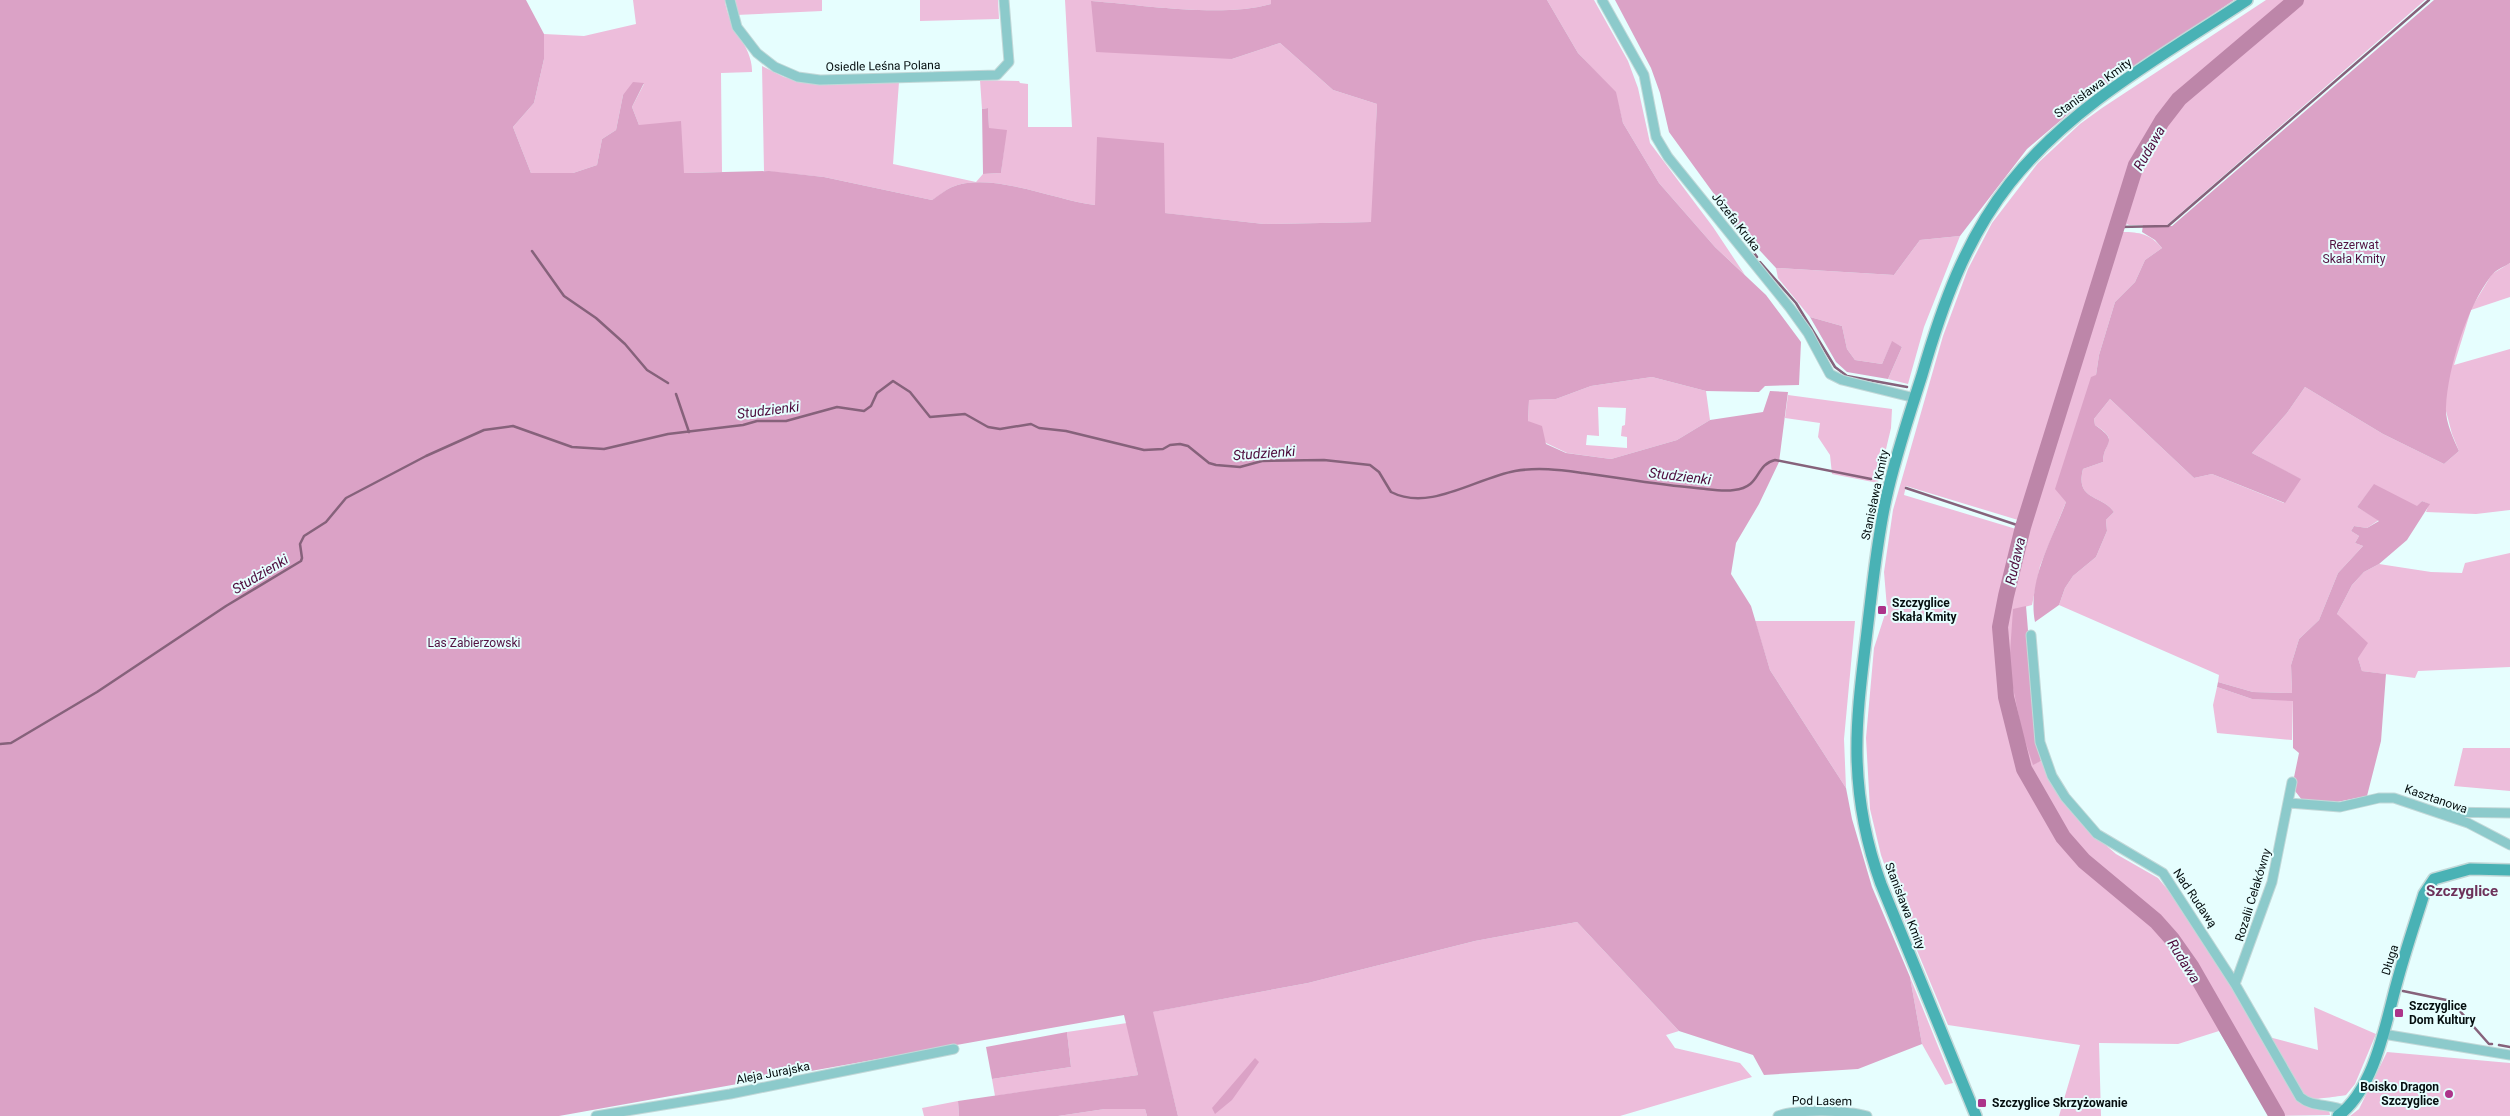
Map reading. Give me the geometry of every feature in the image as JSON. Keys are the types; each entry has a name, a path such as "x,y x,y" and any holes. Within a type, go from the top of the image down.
{"main road":[{"name":"Stanisława Kmity","path":"1976,1116 1878,875 1865,828 1858,777 1857,742 1860,693 1879,536 1891,479 1941,312 1958,268 1984,218 2018,173 2051,138 2085,109 2247,0"},
{"name":"Długa","path":"2341,1113 2352,1103 2366,1079 2383,1034 2424,894 2434,879 2470,869 2510,870"}],"street":[{"name":"Osiedle Leśna Polana","path":"730,0 737,27 757,53 786,72 820,80 997,75 1009,62 1004,0"},
{"name":"Józefa Kruka","path":"1602,0 1644,75 1656,137 1668,157 1790,308 1808,333 1830,374 1850,382 1914,398"},
{"name":"Nad Rudawą","path":"2031,635 2040,742 2052,776 2065,797 2097,834 2163,873 2235,984 2300,1097 2312,1104 2334,1106 2341,1113"},
{"name":"Rozalii Celakówny","path":"2235,984 2272,882 2292,782"},
{"name":"Kasztanowa","path":"2289,803 2340,807 2378,798 2394,798 2479,828 2510,845"},
{"path":"2441,813 2464,811 2510,813"},
{"path":"2383,1034 2510,1055"},
{"name":"Aleja Jurajska","path":"596,1116 739,1092 954,1049"},
{"name":"Pod Lasem","path":"1778,1116 1784,1113 1827,1112 1867,1116"}],"green space":[{"name":"Las Zabierzowski","path":"0,0 526,0 544,34 544,59 534,103 513,127 531,173 573,173 597,165 602,139 616,130 623,95 633,82 644,83 632,107 639,125 681,121 684,173 769,171 824,177 932,200 952,187 967,183 985,182 1023,188 1095,205 1097,137 1164,143 1165,213 1264,224 1371,222 1377,104 1333,90 1280,43 1232,59 1096,52 1091,1 1183,9 1230,10 1271,4 1271,0 1547,0 1578,53 1616,92 1623,123 1659,183 1715,247 1766,295 1801,342 1799,385 1765,386 1759,392 1706,391 1652,377 1591,386 1556,399 1529,400 1528,421 1542,426 1546,444 1566,453 1611,459 1677,440 1710,420 1763,412 1770,391 1788,392 1779,462 1759,504 1736,543 1731,574 1751,606 1770,670 1846,788 1852,819 1872,887 1910,977 1922,1044 1858,1069 1764,1075 1753,1055 1679,1031 1577,922 1475,941 1308,983 1153,1012 1178,1116 1147,1116 1145,1109 1105,1109 1058,1116 959,1116 958,1101 1138,1075 1124,1015 559,1116 0,1116"},
{"path":"633,0 725,0 730,19 748,54 752,72 721,73 722,172 684,173 639,125 632,107 644,84 623,95 616,130 602,139 597,165 573,173 531,173 513,127 534,103 544,59 544,34 584,36 636,24"},
{"path":"734,0 822,0 822,11 736,15"},
{"path":"920,0 998,0 999,19 920,21"},
{"path":"1065,0 1271,0 1271,4 1230,10 1183,9 1091,1 1232,59 1280,43 1333,90 1377,104 1372,222 1264,224 1164,213 1164,143 1095,205 1023,188 985,182 967,183 952,187 932,200 824,177 764,171 762,66 784,77 809,83 899,82 893,164 976,182 983,174 1001,173 1006,131 989,129 988,108 982,109 980,80 1019,81 1020,83 1028,84 1028,127 1072,127"},
{"path":"1547,0 1594,0 1628,61 1638,88 1650,143 1713,227 1745,275 1715,247 1659,183 1623,123 1615,92 1578,53"},
{"path":"1615,0 2234,0 2074,109 2027,149 1960,236 1920,240 1894,275 1776,268 1738,227 1669,132 1660,93 1651,68"},
{"path":"2266,0 2425,0 2167,225 2127,224 2122,232 2149,237 2162,248 2145,260 2135,282 2115,302 2099,355 2066,502 2040,566 2032,605 2013,610 2033,764 2041,761 2057,789 2093,834 2116,854 2158,878 2178,902 2209,947 2296,1097 2329,1110 2330,1115 2270,1116 2219,1031 2178,1044 2099,1043 2101,1116 2059,1116 2080,1045 1948,1025 1904,919 1881,855 1870,809 1866,738 1874,648 1887,608 1884,572 1893,510 1943,336 1968,269 1992,223 2038,163 2080,124","holes":["1906,486 2018,520 2016,529 1904,495"]},
{"name":"Rezerwat Skała Kmity","path":"2434,0 2510,0 2510,263 2497,270 2482,289 2460,338 2450,374 2446,412 2450,429 2459,451 2444,464 2383,434 2305,387 2287,413 2252,453 2301,479 2285,503 2212,474 2194,478 2110,399 2094,419 2095,425 2109,439 2103,462 2083,469 2082,479 2086,492 2109,506 2114,512 2106,520 2107,531 2096,557 2073,576 2065,588 2059,605 2035,622 2033,607 2034,591 2042,561 2066,502 2055,489 2091,377 2096,375 2099,355 2115,302 2135,282 2145,260 2162,248 2155,240 2142,232 2143,225 2172,226"},
{"path":"2442,0 2510,0 2510,246 2479,283 2472,307 2492,274 2510,263 2510,297 2471,310 2454,365 2510,349 2510,510 2476,514 2426,512 2429,504 2422,501 2417,507 2374,485 2357,507 2379,520 2367,528 2354,526 2351,531 2359,536 2355,543 2363,546 2338,573 2319,620 2299,639 2291,665 2292,693 2253,692 2218,682 2219,675 2059,605 2065,588 2073,576 2096,557 2107,531 2106,520 2114,512 2109,506 2086,492 2083,487 2083,469 2103,462 2109,442 2107,435 2095,425 2094,419 2110,399 2194,478 2212,474 2284,503 2300,479 2252,453 2287,413 2305,387 2383,434 2444,464 2459,451 2446,411 2444,448 2429,450 2336,402 2283,363 2248,331 2215,289 2215,232 2200,219 2378,55"},
{"path":"988,108 989,128 1007,130 1001,173 983,174 982,109"},
{"path":"1960,236 1924,327 1908,384 1888,379 1902,347 1892,342 1882,364 1855,360 1847,349 1842,326 1810,317 1778,278 1776,268 1894,275 1920,240"},
{"path":"1810,317 1842,326 1847,349 1855,360 1882,364 1892,341 1902,347 1888,379 1847,372 1836,362"},
{"path":"1652,377 1706,391 1710,420 1677,440 1611,459 1567,453 1546,443 1528,421 1529,400 1556,399 1591,386","holes":["1598,407 1626,408 1625,425 1622,426 1621,436 1627,437 1627,448 1586,445 1587,435 1599,436"]},
{"path":"1788,395 1892,409 1891,428 1878,483 1832,474 1830,455 1818,437 1820,423 1785,418"},
{"path":"2374,484 2417,506 2422,501 2430,504 2407,540 2379,564 2364,572 2352,585 2337,614 2368,643 2358,658 2362,671 2386,674 2381,741 2367,796 2327,804 2302,800 2292,787 2299,753 2293,748 2293,701 2252,699 2217,687 2218,682 2253,692 2292,693 2291,665 2299,639 2319,620 2338,573 2363,546 2355,543 2359,536 2351,531 2354,526 2367,528 2379,521 2357,507"},
{"path":"2510,553 2510,667 2418,671 2415,678 2362,671 2358,658 2337,614 2352,585 2364,572 2379,564 2431,572 2462,573 2465,563"},
{"path":"2026,606 2037,740 2041,761 2033,765 2022,732 2009,668 2013,609"},
{"path":"1755,621 1855,621 1844,739 1846,788 1770,670"},
{"path":"2217,687 2252,699 2293,700 2292,740 2217,733 2213,705"},
{"path":"2463,748 2510,748 2510,791 2454,786"},
{"path":"1577,922 1679,1031 1666,1035 1675,1048 1740,1063 1752,1077 1620,1116 1178,1116 1152,1012 1308,983 1475,941"},
{"path":"1910,977 1953,1083 1945,1085 1922,1044"},
{"path":"2314,1007 2376,1034 2355,1084 2346,1095 2315,1099 2307,1098 2300,1091 2269,1037 2318,1050"},
{"path":"1127,1023 1138,1075 995,1096 992,1079 1071,1067 1067,1032"},
{"path":"1067,1032 1071,1067 992,1079 986,1047"},
{"name":"Boisko Dragon Szczyglice","path":"2387,1052 2510,1063 2510,1116 2350,1116 2359,1109"},
{"path":"1255,1058 1259,1062 1232,1100 1215,1114 1212,1108"},
{"path":"958,1101 959,1116 924,1116 922,1108"},
{"path":"1105,1109 1145,1109 1147,1116 1058,1116"}],"waterway":[{"name":"Rudawa","path":"2277,1116 2191,966 2172,939 2156,921 2084,861 2063,837 2024,769 2006,697 2000,627 2023,527 2136,165 2162,121 2179,99 2296,0"},
{"path":"2119,227 2168,226 2429,0"},
{"path":"1715,197 1757,257"},
{"path":"532,251 564,296 596,318 625,344 647,370 668,383"},
{"path":"1760,262 1796,303 1835,367 1847,376 1907,387"},
{"name":"Studzienki","path":"0,744 11,743 97,692 226,606 301,561 300,544 304,536 326,522 346,498 426,456 484,430 513,426 572,447 604,449 668,434 743,425 757,421 786,421 837,407 864,411 871,406 877,393 893,381 910,392 930,417 965,414 988,427 1000,429 1031,424 1039,428 1066,431 1144,450 1163,449 1170,445 1180,444 1188,446 1209,463 1216,465 1240,467 1262,461 1324,460 1370,465 1379,472 1391,492 1406,497 1437,496 1500,475 1533,469 1549,469 1729,491 1749,485 1764,466 1775,460 1871,479"},
{"path":"676,394 689,432"},
{"name":"Studzienki","path":"1906,488 2023,527"},
{"path":"2403,991 2451,1001 2489,1044 2492,1044"},
{"path":"2499,1045 2510,1047"}],"place":[{"name":"Szczyglice Skała Kmity","path":"1882,610"},
{"name":"Szczyglice Dom Kultury","path":"2399,1013"},
{"name":"Boisko Dragon Szczyglice","path":"2449,1094"},
{"name":"Szczyglice Skrzyżowanie","path":"1982,1103"}],"district":[{"name":"Szczyglice","path":"2462,891"}]}
